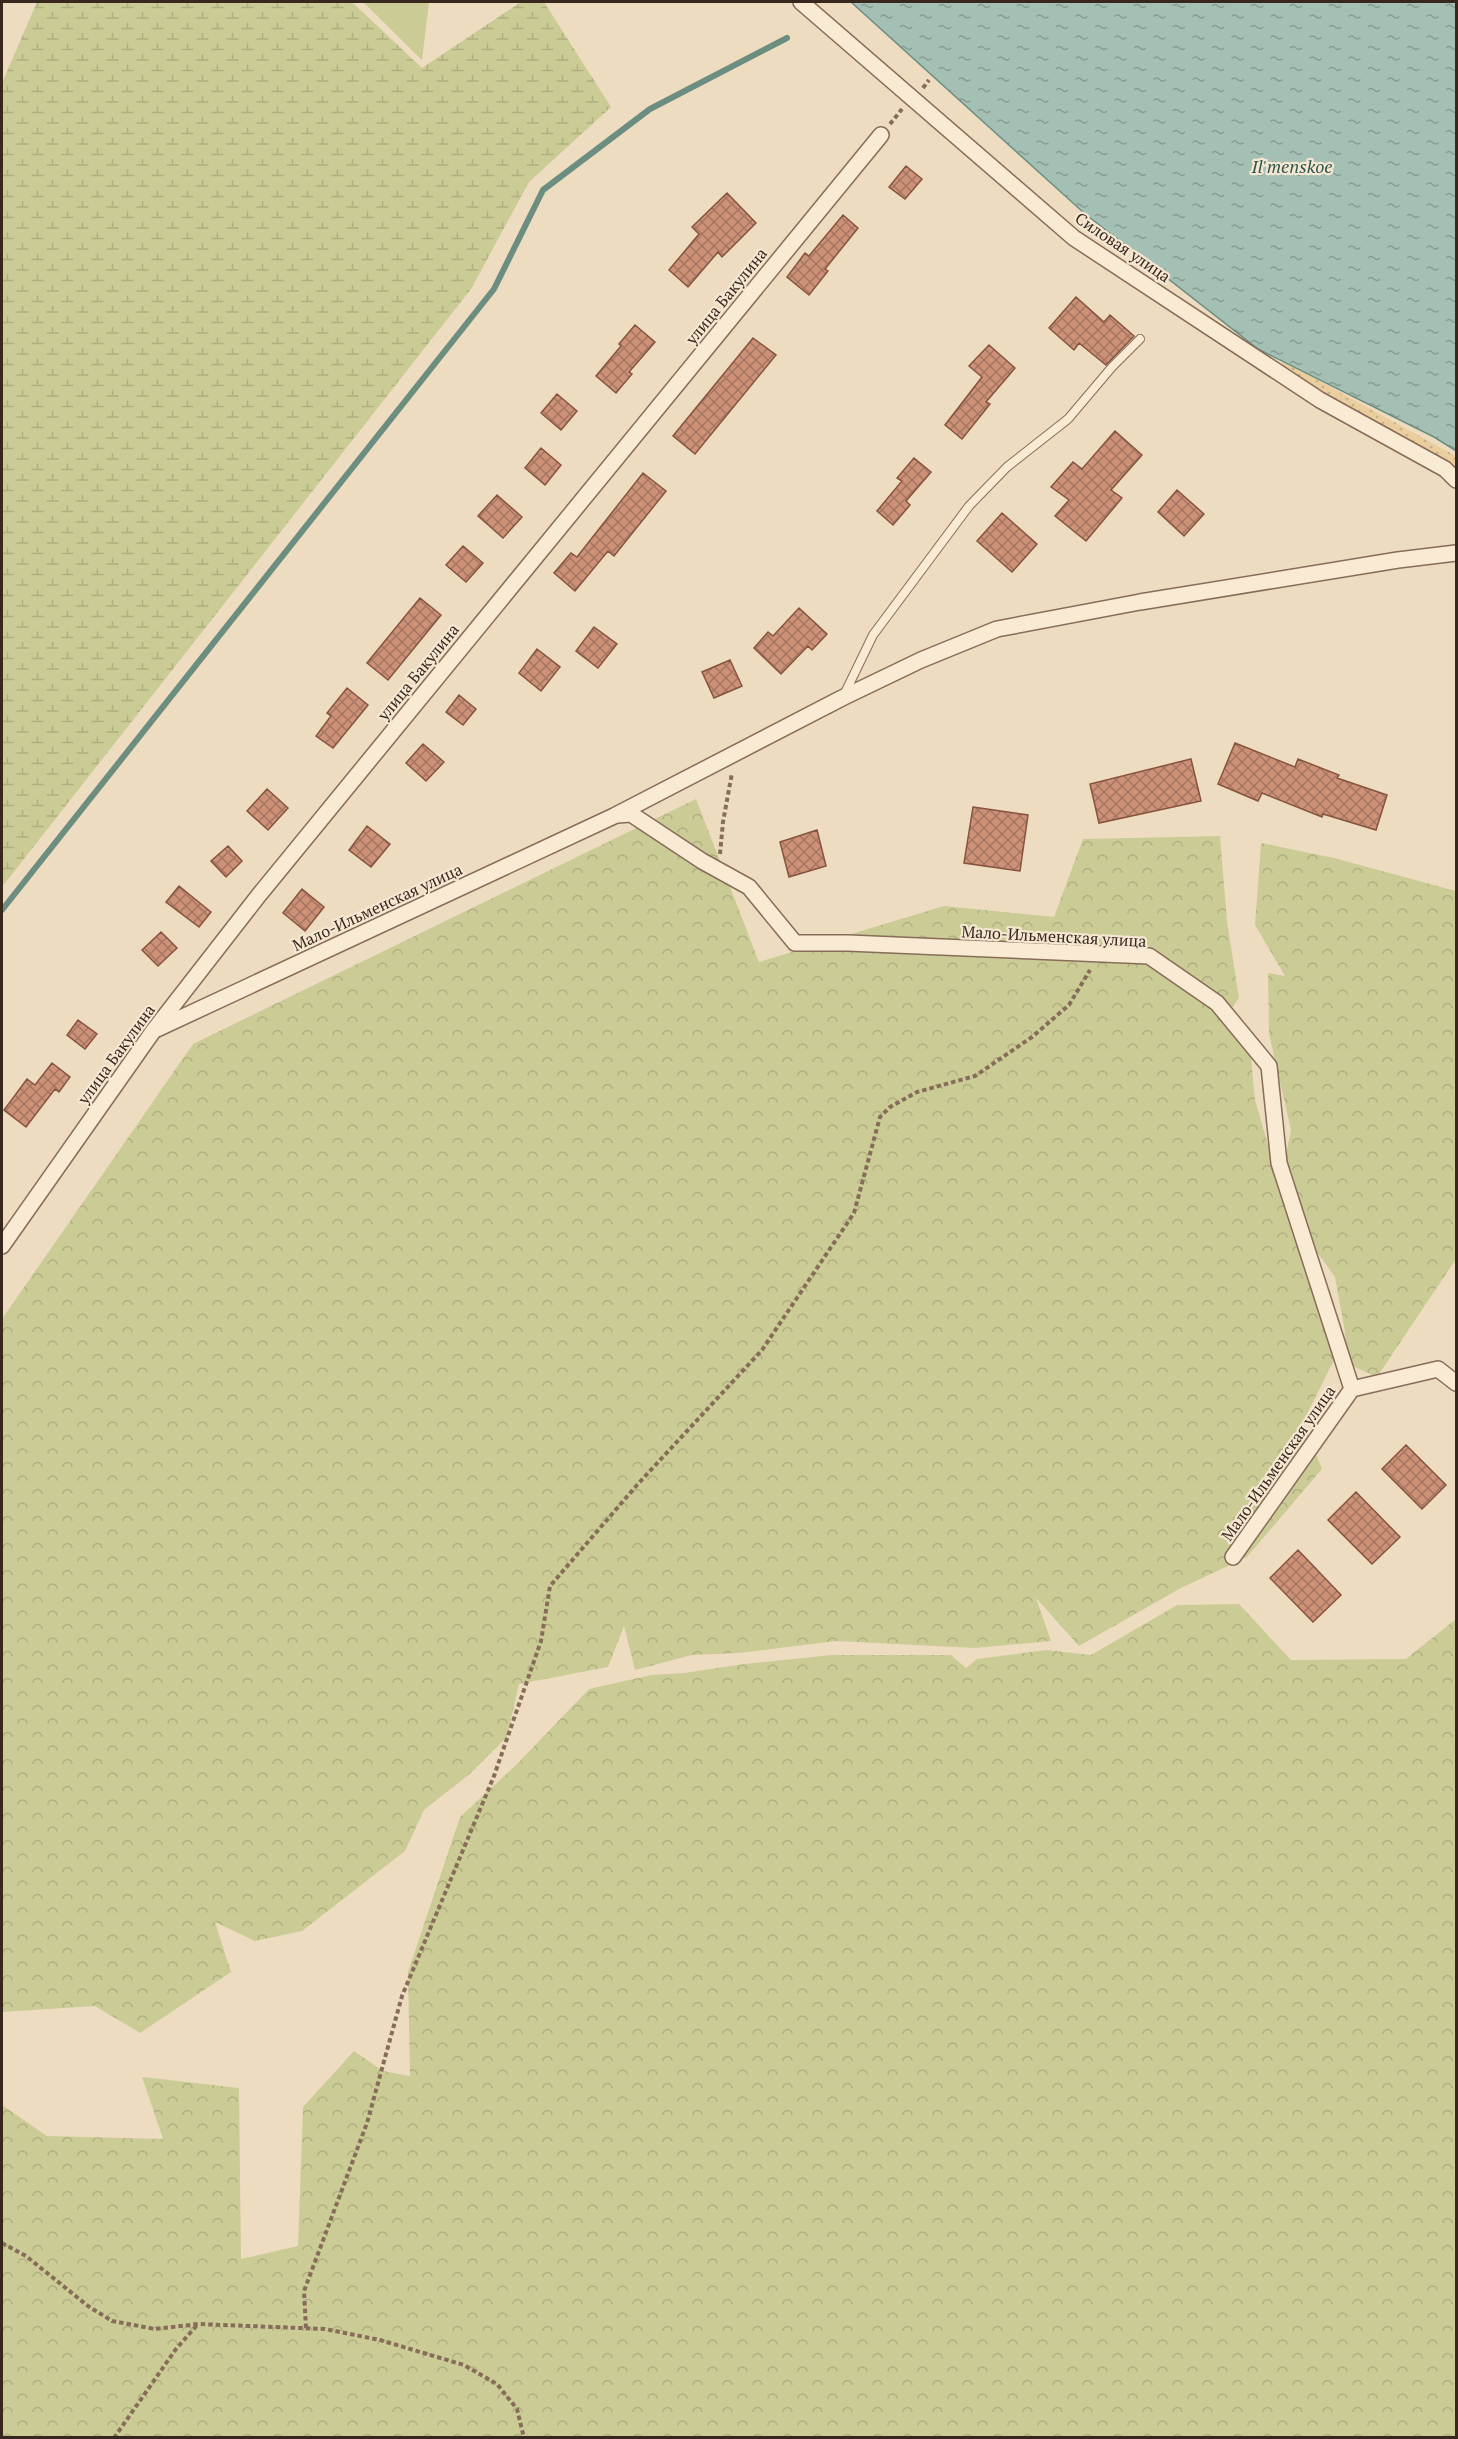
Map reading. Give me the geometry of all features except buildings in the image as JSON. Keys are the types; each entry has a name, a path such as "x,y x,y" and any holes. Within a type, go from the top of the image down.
{"street":[{"name":"Силовая улица","path":"801,2 1074,238 1320,400 1445,470 1456,480"},
{"name":"улица Бакулина","path":"2,1246 154,1030 267,886 881,135"},
{"name":"Мало-Ильменская улица","path":"154,1030 614,816 842,698 921,660 997,629 1386,562 1456,553"},
{"name":"Мало-Ильменская улица","path":"614,816 631,814 702,861 749,887 795,943 848,943 1149,956 1217,1003 1269,1066 1279,1164 1352,1389"},
{"name":"Мало-Ильменская улица","path":"1233,1557 1352,1389 1438,1368 1456,1383"}],"lane":[{"path":"842,698 873,635 969,506 1007,467 1068,419 1112,367 1140,339"}],"path":[{"path":"881,135 912,97"},
{"path":"719,870 723,822 736,753"},
{"path":"306,2328 304,2291 367,2123 402,1996 494,1776 542,1641 550,1586 638,1485 762,1350 854,1213 880,1117 890,1107 917,1092 975,1076 1032,1037 1069,1005 1100,954"},
{"path":"2,2243 26,2256 88,2306 112,2321 155,2329 198,2324 325,2329 380,2340 464,2365 497,2384 517,2409 524,2438"},
{"path":"114,2438 176,2349 198,2324"}],"green space":[{"path":"37,2 352,2 422,68 521,2 544,2 611,107 529,182 471,289 2,887 2,83"},
{"path":"363,2 429,2 422,60"},
{"path":"696,799 759,962 944,906 1054,917 1083,839 1220,836 1227,921 1239,998 1224,1018 1249,1037 1255,1100 1280,1186 1291,1130 1269,1034 1268,973 1285,976 1255,925 1261,843 1334,858 1456,891 1456,1259 1377,1377 1343,1362 1345,1332 1335,1277 1285,1208 1327,1294 1327,1334 1334,1360 1303,1422 1322,1469 1247,1557 1181,1588 1079,1646 1036,1598 1051,1641 975,1648 836,1641 739,1653 692,1655 635,1670 624,1626 608,1667 519,1684 507,1737 471,1773 424,1810 405,1851 302,1931 255,1941 215,1922 231,1972 140,2033 95,2006 2,2012 2,1319 193,1044"},
{"path":"1239,1604 1291,1660 1406,1659 1456,1619 1456,2437 2,2437 2,2105 47,2136 163,2139 142,2077 239,2088 241,2259 298,2246 303,2107 354,2051 383,2071 410,2076 408,1972 460,1817 516,1765 589,1689 651,1675 832,1655 951,1655 966,1668 977,1659 1046,1650 1091,1655 1177,1605"}],"sand":[{"path":"1283,361 1456,456 1456,478 1280,369"}],"water":[{"name":"Il'menskoe","path":"851,2 1456,2 1456,451 1434,437 1258,349 1084,213"}],"waterway":[{"path":"2,910 494,289 543,190 650,109 787,38"}]}
